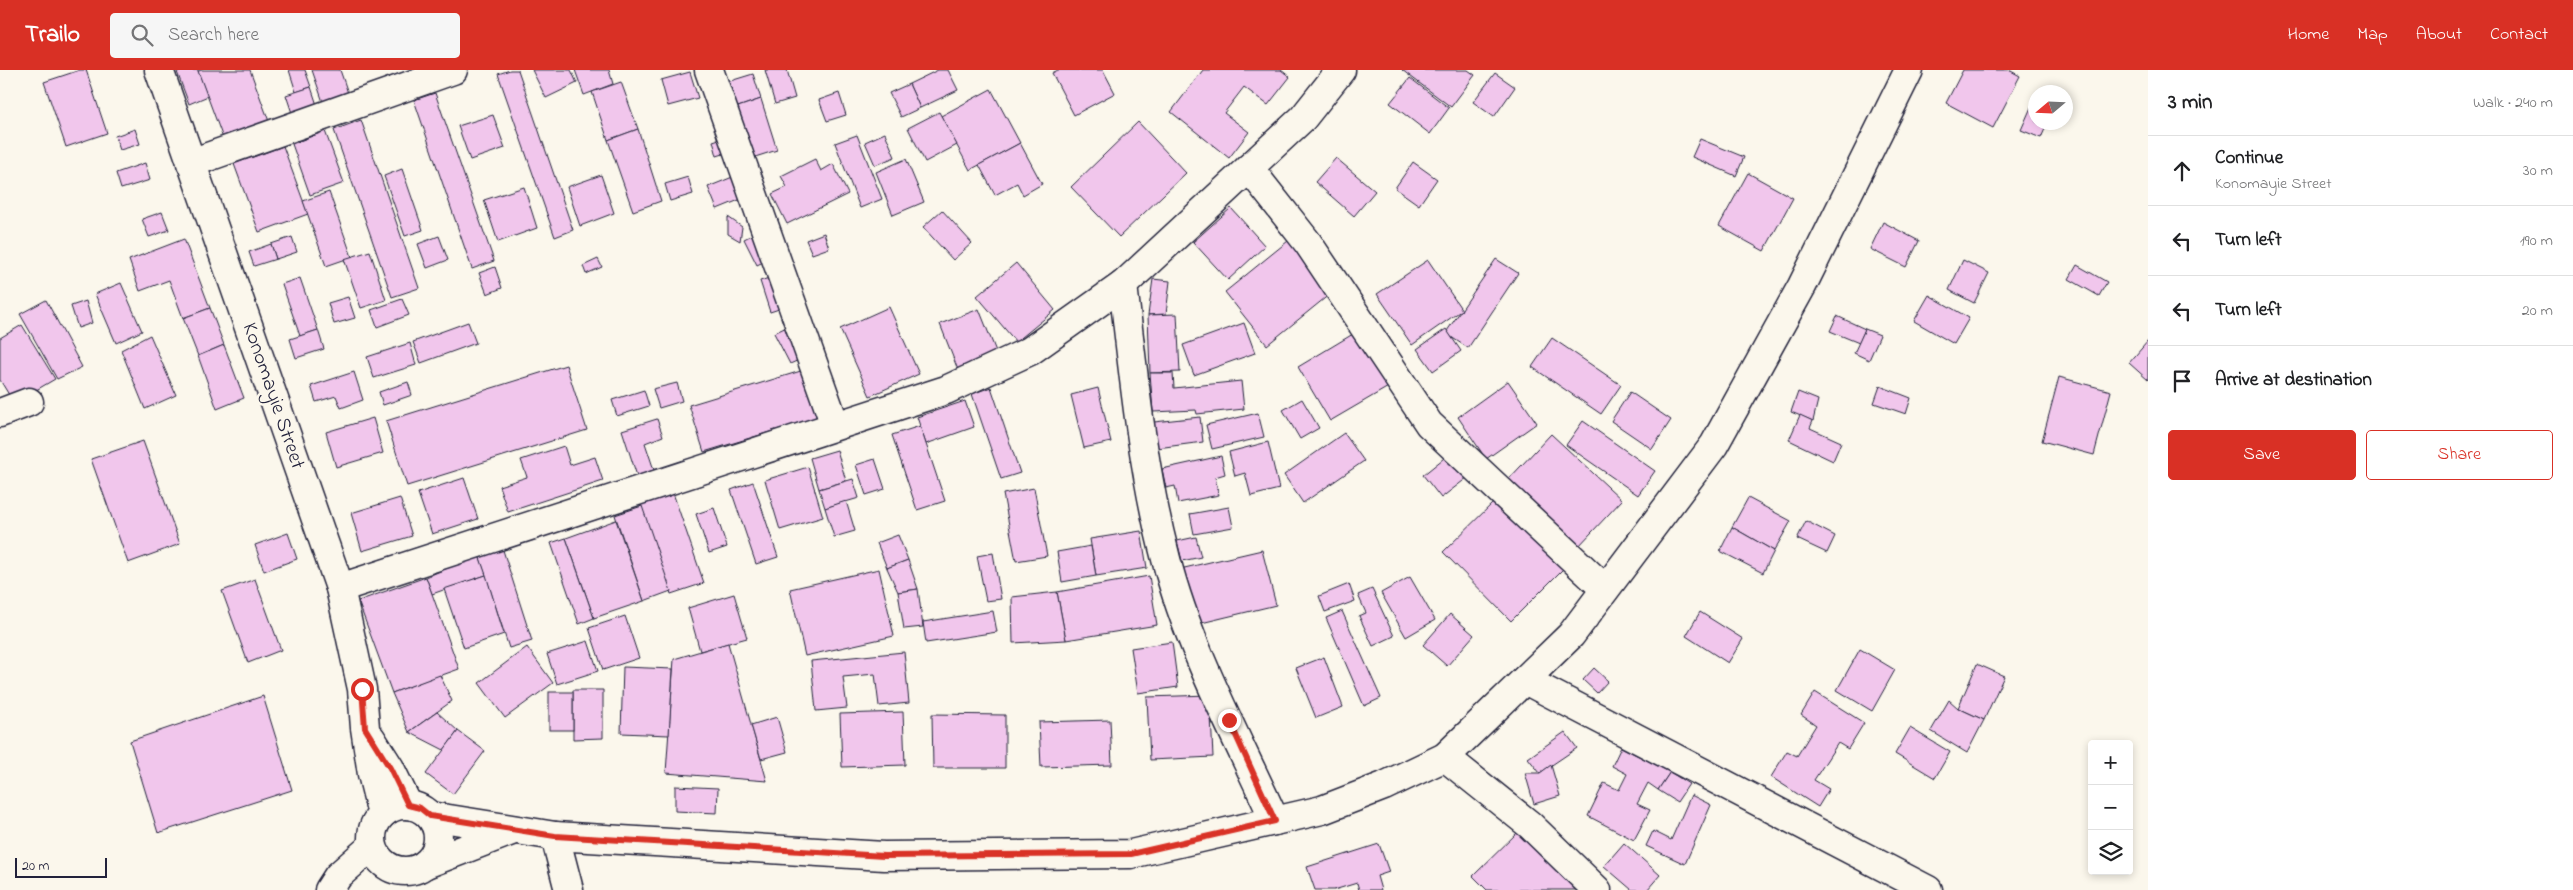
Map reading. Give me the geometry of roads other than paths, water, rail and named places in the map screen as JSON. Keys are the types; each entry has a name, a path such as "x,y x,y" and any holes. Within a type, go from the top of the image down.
{"street":[{"name":"Konomayie Street","path":"159,70 340,588 362,689 365,728 372,774 382,814"},
{"path":"191,163 452,70"},
{"path":"709,70 835,424"},
{"path":"340,588 835,424 946,390 1030,351 1123,285 1303,118 1341,70"},
{"path":"516,830 426,864 392,880 372,846 372,834 375,824 382,814 399,805 516,830 555,836 884,856 1131,854 1322,810 1384,786 1445,757 1571,634 1714,445 1802,286 1909,70"},
{"path":"1249,168 1308,243 1429,424 1605,589"},
{"path":"1123,285 1145,468 1166,560 1189,629 1275,821"},
{"path":"0,413 29,402"},
{"path":"1525,680 1928,890"},
{"name":"Konomayie Street","path":"365,728 419,810"},
{"path":"1445,757 1530,825 1597,890"},
{"path":"419,810 436,825 437,846 433,856 426,864"},
{"path":"555,836 569,890"},
{"path":"329,890 338,876 372,846"}]}
